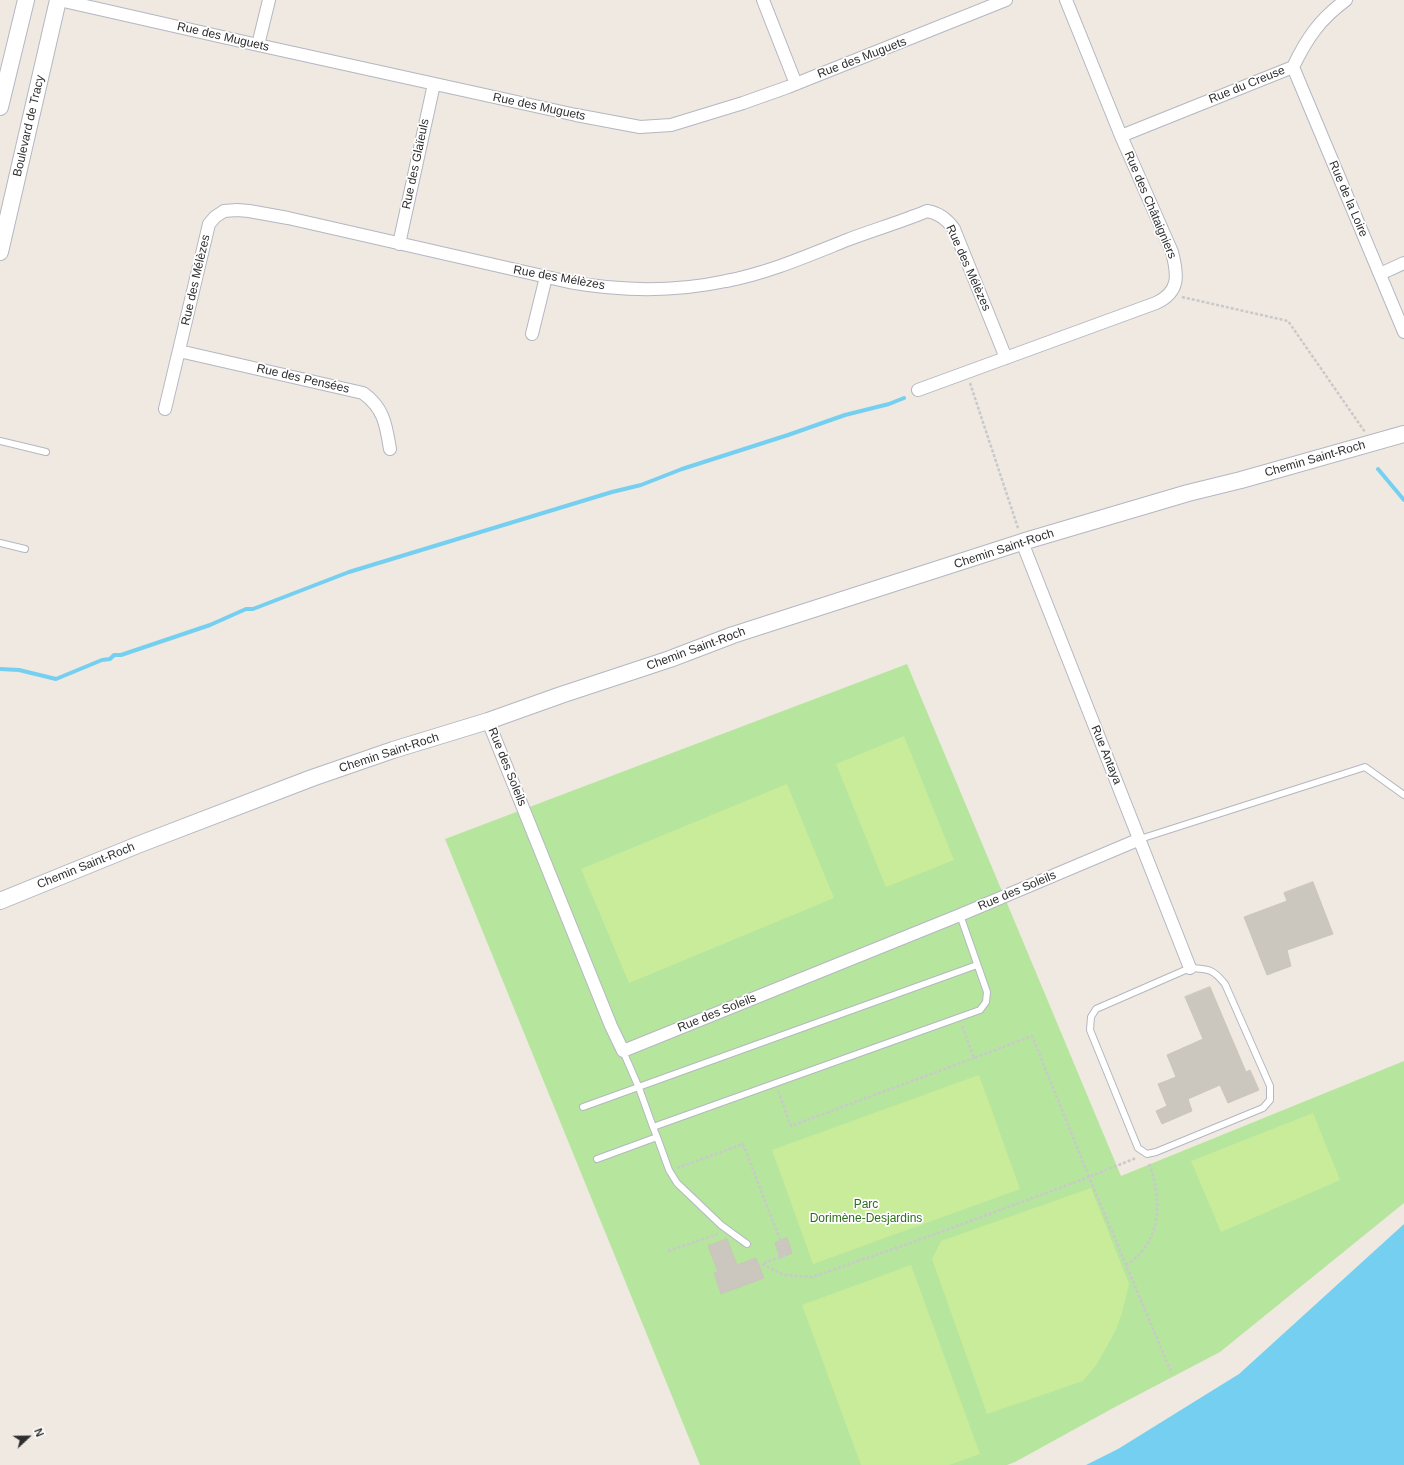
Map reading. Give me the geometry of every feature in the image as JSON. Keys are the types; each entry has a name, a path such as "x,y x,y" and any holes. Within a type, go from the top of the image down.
{"main road":[{"path":"0,107 26,0"},
{"name":"Boulevard de Tracy","path":"0,252 58,0"},
{"name":"Chemin Saint-Roch","path":"0,901 140,844 312,778 393,750 488,721 670,659 734,635 1022,542 1188,493 1241,480 1404,434"}],"street":[{"name":"Rue des Muguets","path":"58,0 576,115 640,127 671,125 743,103 796,84 1006,0"},
{"path":"258,45 269,0"},
{"path":"762,0 796,84"},
{"name":"Rue des Châtaigniers","path":"1066,0 1172,252 1176,271 1175,285 1170,294"},
{"name":"Rue du Creuse","path":"1122,136 1293,67 1303,45 1314,29 1331,11 1346,0"},
{"name":"Rue de la Loire","path":"1293,67 1404,332"},
{"name":"Rue des Glaïeuls","path":"399,244 434,84"},
{"name":"Rue des Mélèzes","path":"165,409 209,224 215,217 224,211 237,210 288,218 582,284 654,289 706,285 766,271 927,211 934,212 949,222 954,229 1006,358"},
{"path":"1380,274 1404,263"},
{"path":"532,334 546,277"},
{"path":"918,390 1156,303 1170,294"},
{"name":"Rue des Pensées","path":"179,351 363,393 373,400 380,411 385,422 390,449"},
{"name":"Rue Antaya","path":"1022,542 1190,968"},
{"name":"Rue des Soleils","path":"488,721 602,1004 623,1051 960,915 1140,839"}],"lane":[{"path":"0,441 46,452"},
{"path":"0,543 25,549"},
{"path":"1140,839 1365,767 1404,795"},
{"path":"653,1127 980,1010 986,1002 987,992 960,915"},
{"path":"583,1107 977,965"},
{"path":"1190,968 1204,968 1216,973 1225,984 1270,1086 1270,1100 1263,1108 1156,1152 1146,1154 1138,1148 1096,1045 1090,1030 1091,1017 1096,1010 1190,968"},
{"path":"623,1051 669,1170 677,1183 728,1230 747,1244"},
{"path":"597,1159 657,1137"}],"path":[{"path":"1170,294 1288,321 1372,443"},
{"path":"967,372 1022,542"},
{"path":"959,1018 974,1058"},
{"path":"776,1083 791,1126 1032,1036 1089,1178 1172,1374"},
{"path":"669,1170 743,1144 786,1255 762,1264 784,1275 812,1277 922,1239 1089,1178 1146,1154 1151,1168 1158,1200 1158,1216 1154,1232 1145,1249 1134,1260 1126,1265"},
{"path":"668,1250 728,1230"}],"green space":[{"name":"Parc Dorimène-Desjardins","path":"907,664 1121,1176 1404,1061 1404,1203 1220,1352 1007,1465 700,1465 445,839"},
{"path":"904,736 954,860 886,887 836,764"},
{"path":"787,784 834,898 629,983 581,869"},
{"path":"979,1075 1020,1189 813,1264 772,1150"},
{"path":"1313,1113 1340,1180 1221,1232 1191,1161"},
{"path":"1091,1188 1129,1284 1116,1330 1097,1364 1083,1381 987,1414 932,1259 941,1241"},
{"path":"911,1265 980,1454 949,1465 861,1465 802,1305"}],"water":[{"path":"1404,1224 1404,1465 1086,1465 1118,1449 1239,1374"}],"building":[{"path":"1313,882 1333,934 1287,950 1291,966 1267,975 1244,917 1287,901 1284,893"},
{"path":"1210,987 1246,1072 1250,1070 1259,1090 1228,1103 1220,1085 1188,1099 1192,1111 1162,1124 1156,1111 1167,1106 1158,1084 1176,1077 1167,1055 1203,1039 1185,997"},
{"path":"787,1238 792,1253 780,1258 775,1243"},
{"path":"727,1239 737,1265 756,1258 764,1278 721,1294 714,1273 718,1272 708,1246"}],"waterway":[{"path":"0,669 19,670 56,679 102,660 110,659 114,655 121,655 210,625 246,609 253,609 349,572 612,492 641,485 682,469 845,415 889,404 904,398"},
{"path":"1378,469 1404,500"}]}
